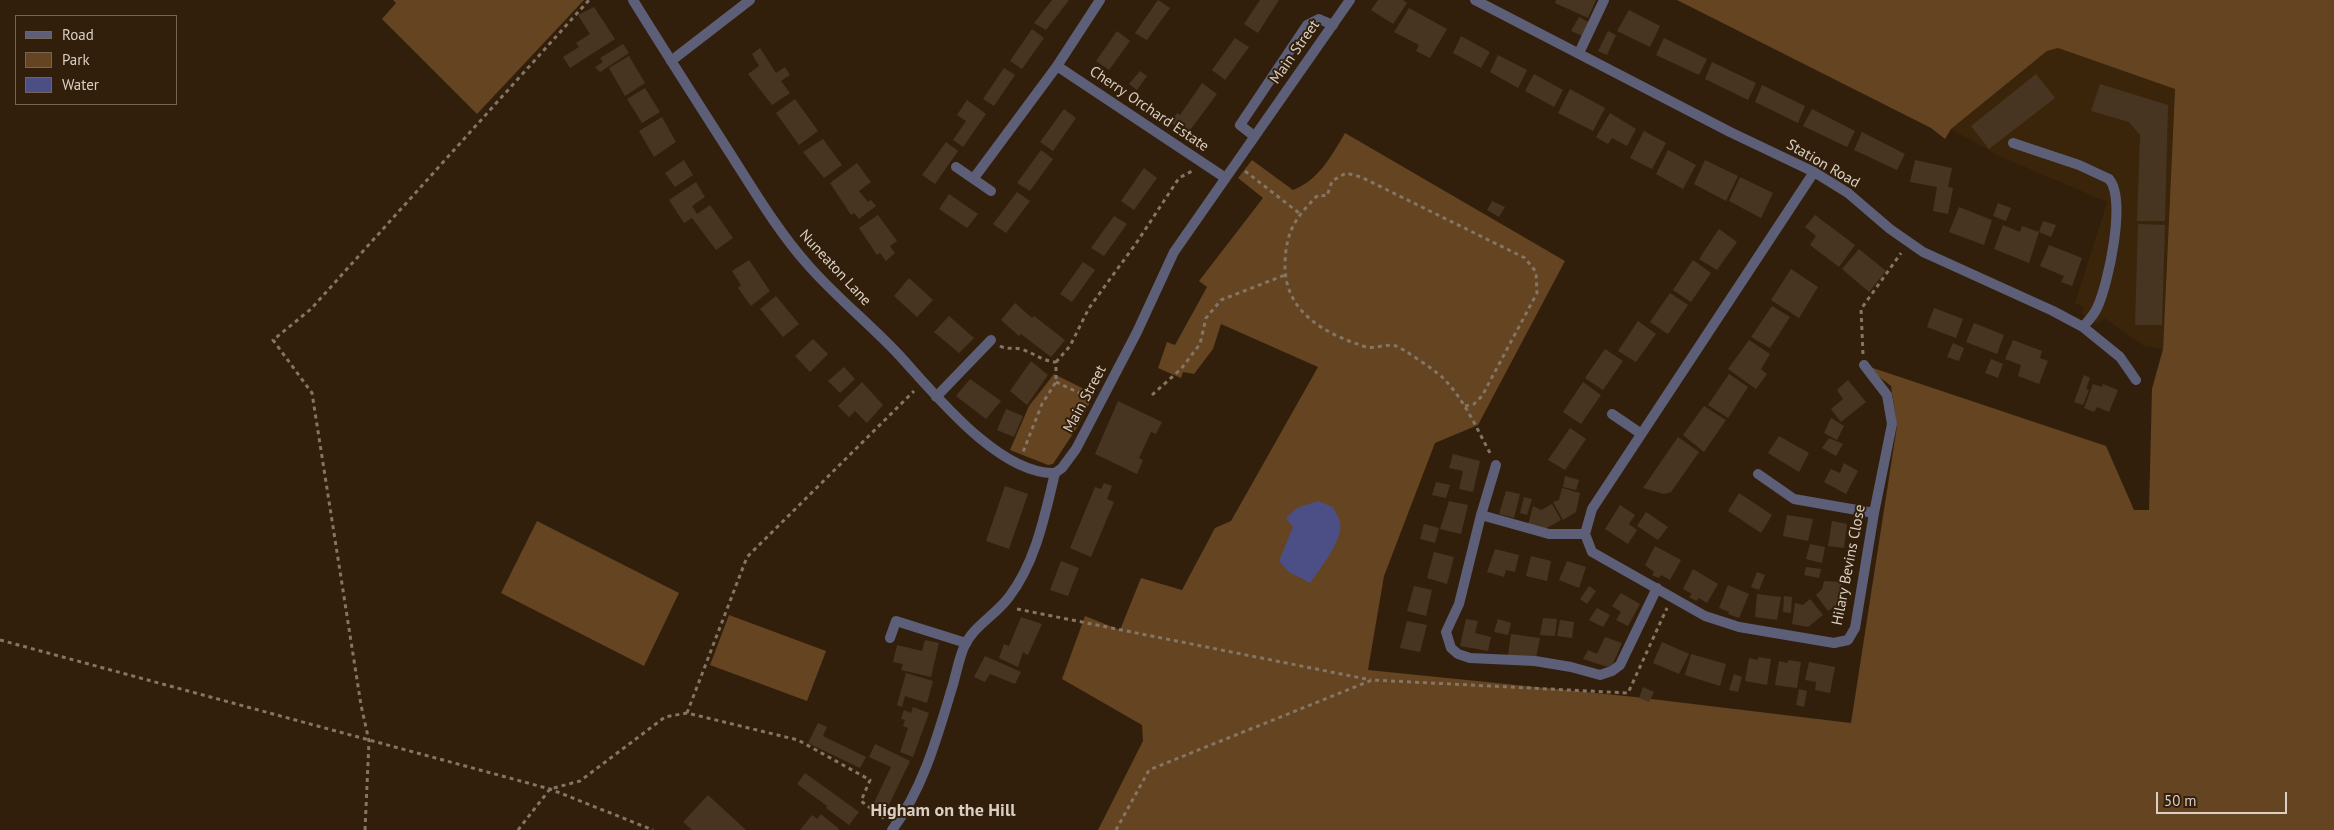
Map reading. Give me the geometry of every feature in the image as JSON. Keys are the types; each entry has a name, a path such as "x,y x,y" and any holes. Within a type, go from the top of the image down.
{"street":[{"name":"Nuneaton Lane","path":"633,0 787,238 825,283 891,347 936,397 982,441 1019,463 1047,473 1055,473"},
{"path":"671,61 750,0"},
{"path":"974,178 1057,66 1100,0"},
{"name":"Main Street","path":"893,828 926,766 966,643 974,631 1001,606 1016,586 1028,561 1047,510 1055,473 1062,468 1074,451 1137,332 1174,252 1224,177 1350,0"},
{"name":"Station Road","path":"1475,0 1730,132 1814,172 1848,193 1908,242 1945,264 2053,311 2083,327 2120,356 2136,380"},
{"path":"1578,53 1604,0"},
{"path":"1254,136 1240,125 1306,25 1319,19 1333,25"},
{"name":"Cherry Orchard Estate","path":"1057,66 1224,177"},
{"path":"2013,143 2079,166 2109,179 2113,183 2116,212 2111,263 2096,311 2083,327"},
{"path":"956,167 991,191"},
{"path":"1481,516 1549,534 1585,534 1592,509 1640,433 1814,172"},
{"path":"936,397 991,340"},
{"name":"Hilary Bevins Close","path":"1585,534 1592,552 1705,616 1739,627 1834,643 1848,640 1855,628 1874,513 1892,424 1887,395 1864,365"},
{"path":"1612,414 1640,433"},
{"path":"1496,464 1459,604 1446,632 1450,648 1458,654 1470,658 1535,662 1571,667 1600,675 1612,671 1620,665 1657,588"},
{"path":"1758,474 1794,499 1874,513"},
{"path":"890,638 896,621 966,643"}],"path":[{"path":"366,830 369,741 361,705 312,393 273,340 311,309 589,0"},
{"path":"1235,163 1299,214"},
{"path":"1019,463 1042,404 1056,382 1056,362 1070,346 1089,308 1137,242 1179,178 1203,164"},
{"path":"1465,406 1474,404 1482,396 1537,293 1536,272 1524,258 1361,177 1346,173 1332,182 1327,196 1318,195 1299,214 1286,243 1285,275 1292,300 1304,316 1330,332 1368,347 1396,346 1441,376 1465,406 1496,464"},
{"path":"1864,365 1861,309 1908,242"},
{"path":"1152,395 1181,369 1200,344 1206,318 1221,300 1285,275"},
{"path":"991,340 1005,349 1022,349 1046,361 1056,362"},
{"path":"687,713 747,557 923,381"},
{"path":"1056,382 1099,403"},
{"path":"1001,606 1372,680 1628,693 1672,597"},
{"path":"0,640 550,789 653,830"},
{"path":"1116,830 1150,770 1372,680"},
{"path":"518,830 550,789 580,782 664,717 687,713 798,740 870,780 861,801 893,828"}],"shaded area":[{"path":"2058,48 2175,88 2163,349 2144,346 2104,318 2097,324 2081,313 2084,308 2075,303 2107,202 1999,156 1951,129 2047,51"}],"green space":[{"path":"393,0 584,0 477,114 382,19 396,3"},
{"path":"1677,0 2334,0 2334,830 1098,830 1143,741 1142,725 1062,679 1085,616 1120,630 1141,578 1182,590 1215,528 1231,521 1318,367 1221,324 1213,349 1194,374 1183,372 1181,378 1158,368 1167,342 1175,345 1207,287 1199,281 1263,198 1238,178 1252,160 1293,190 1302,186 1317,174 1345,133 1565,261 1478,425 1435,443 1384,576 1368,670 1635,697 1851,723 1897,426 1891,386 1864,365 2106,446 2134,510 2149,510 2152,389 2163,349 2175,89 2058,48 2047,51 1951,129 1945,139 1931,128"},
{"path":"1054,374 1094,394 1078,426 1053,464 1048,465 1010,450 1029,406"},
{"path":"537,521 679,593 644,666 501,593"},
{"path":"729,615 826,651 807,701 710,665"}],"water":[{"path":"1318,501 1333,507 1339,520 1340,529 1330,554 1310,583 1289,572 1279,561 1293,527 1286,518 1297,508"}],"building":[{"path":"1052,0 1069,0 1046,30 1034,23"},
{"path":"1158,0 1170,8 1147,40 1135,33"},
{"path":"1260,0 1279,0 1258,33 1244,24"},
{"path":"1378,0 1403,0 1407,3 1393,24 1371,10"},
{"path":"1556,0 1596,0 1588,18 1555,3"},
{"path":"594,7 615,39 570,68 563,57 579,47 576,43 590,34 578,15"},
{"path":"1409,8 1447,29 1430,58 1416,51 1419,45 1394,32"},
{"path":"1629,10 1660,26 1650,47 1617,31"},
{"path":"1579,17 1592,24 1585,37 1571,31"},
{"path":"1032,29 1044,38 1022,69 1010,61"},
{"path":"1117,31 1130,41 1109,70 1096,61"},
{"path":"1608,31 1616,35 1607,55 1598,51"},
{"path":"1461,36 1490,52 1481,68 1453,53"},
{"path":"1235,38 1249,47 1225,80 1212,70"},
{"path":"1664,38 1707,59 1699,75 1656,55"},
{"path":"623,44 629,53 600,72 595,67 603,62 600,58"},
{"path":"760,48 776,73 785,67 790,75 781,81 790,93 772,105 748,74 759,66 752,54"},
{"path":"1498,55 1527,70 1518,88 1490,72"},
{"path":"629,56 645,83 625,96 609,68"},
{"path":"1712,62 1756,83 1748,100 1705,79"},
{"path":"1004,68 1015,75 994,106 983,99"},
{"path":"1140,71 1147,76 1137,90 1129,84"},
{"path":"1534,74 1563,90 1554,107 1525,91"},
{"path":"2036,74 2055,98 1989,149 1971,126"},
{"path":"1202,83 1217,94 1187,134 1171,123 1177,113 1180,115"},
{"path":"2100,84 2168,105 2165,221 2137,221 2140,135 2129,122 2091,111"},
{"path":"1762,85 1805,106 1798,123 1755,102"},
{"path":"645,88 660,112 642,123 627,99"},
{"path":"1570,89 1605,108 1593,131 1558,113"},
{"path":"795,99 818,131 799,145 776,113"},
{"path":"967,100 986,114 963,147 953,140 966,121 957,115"},
{"path":"1064,109 1076,118 1053,151 1040,142"},
{"path":"1812,109 1855,131 1847,147 1803,126"},
{"path":"1610,113 1636,129 1627,146 1612,138 1608,144 1596,137"},
{"path":"662,117 676,142 654,157 639,131"},
{"path":"1644,131 1666,143 1652,169 1630,158"},
{"path":"1862,132 1905,154 1897,170 1854,150"},
{"path":"823,139 842,165 824,178 803,152"},
{"path":"946,142 958,151 935,184 922,175"},
{"path":"1041,150 1053,159 1030,191 1017,183"},
{"path":"1668,150 1696,165 1683,189 1656,174"},
{"path":"684,160 693,175 675,187 665,173"},
{"path":"1705,160 1738,176 1726,201 1694,184"},
{"path":"1915,160 1952,168 1948,187 1953,188 1948,214 1933,211 1937,187 1910,182"},
{"path":"857,163 871,182 859,191 868,202 871,200 876,206 859,219 854,213 851,215 830,183"},
{"path":"1144,168 1157,178 1134,210 1121,201"},
{"path":"1740,177 1773,193 1761,218 1729,201"},
{"path":"696,182 705,197 692,206 697,214 710,205 733,238 716,250 692,218 684,223 669,200"},
{"path":"1017,192 1030,201 1006,233 993,224"},
{"path":"949,194 978,214 967,228 939,209"},
{"path":"1492,201 1505,207 1499,217 1487,210"},
{"path":"1998,203 2011,208 2006,221 1993,216"},
{"path":"1959,207 1992,220 1984,245 1949,232"},
{"path":"878,215 897,241 890,246 895,253 886,261 880,253 877,255 859,228"},
{"path":"1815,215 1855,245 1839,267 1810,245 1816,236 1805,227"},
{"path":"1114,216 1127,224 1104,256 1091,248"},
{"path":"2043,221 2056,225 2051,237 2039,232"},
{"path":"2138,224 2165,225 2162,325 2135,325"},
{"path":"2003,225 2020,232 2022,226 2039,232 2029,263 1994,249"},
{"path":"1719,229 1737,242 1717,270 1699,259"},
{"path":"2049,245 2082,258 2072,286 2061,282 2064,276 2040,266"},
{"path":"1859,249 1886,271 1869,292 1842,269"},
{"path":"749,260 770,291 751,306 738,288 741,285 732,271"},
{"path":"1693,260 1711,273 1691,302 1673,290"},
{"path":"1083,262 1095,270 1072,302 1060,294"},
{"path":"1791,269 1818,287 1799,318 1771,300"},
{"path":"909,278 933,300 917,317 894,296"},
{"path":"1670,293 1688,305 1668,334 1650,322"},
{"path":"776,296 799,324 783,337 760,309"},
{"path":"1015,303 1032,318 1034,316 1065,340 1051,357 1021,334 1019,336 1001,320"},
{"path":"1772,306 1790,317 1770,348 1751,337"},
{"path":"1934,308 1963,319 1956,338 1927,327"},
{"path":"949,316 974,338 959,353 934,332"},
{"path":"1638,321 1656,334 1636,362 1618,351"},
{"path":"1974,323 2004,335 1997,354 1966,342"},
{"path":"813,339 828,354 810,372 795,356"},
{"path":"1749,340 1770,354 1761,369 1767,374 1756,389 1728,369"},
{"path":"2013,340 2042,351 2040,358 2048,361 2039,384 2018,376 2021,365 2005,359"},
{"path":"1953,343 1964,348 1959,361 1947,357"},
{"path":"1605,349 1623,361 1603,390 1585,378"},
{"path":"1991,359 2003,364 1998,378 1985,373"},
{"path":"1031,361 1048,375 1027,405 1010,391"},
{"path":"844,367 855,379 840,393 828,381"},
{"path":"1729,374 1748,387 1728,418 1708,405"},
{"path":"2084,375 2090,378 2086,389 2089,390 2083,405 2074,402"},
{"path":"970,379 1001,401 986,419 956,396"},
{"path":"1848,380 1866,402 1841,422 1831,409 1843,399 1837,390"},
{"path":"862,382 883,405 867,423 855,411 849,417 838,406"},
{"path":"1583,382 1601,395 1581,424 1563,412"},
{"path":"2093,384 2102,387 2103,384 2118,390 2109,412 2097,407 2094,412 2084,408"},
{"path":"1118,401 1162,422 1156,434 1151,432 1139,458 1143,460 1137,474 1095,454"},
{"path":"1704,406 1726,420 1704,452 1683,435"},
{"path":"1006,409 1023,416 1014,437 997,430"},
{"path":"1831,418 1844,426 1837,440 1824,433"},
{"path":"1570,428 1586,439 1565,470 1548,460"},
{"path":"1779,436 1809,453 1799,472 1768,453"},
{"path":"1678,437 1699,452 1671,492 1664,494 1643,488"},
{"path":"1829,438 1843,444 1836,456 1822,448"},
{"path":"1453,454 1480,461 1473,492 1459,489 1463,471 1449,468"},
{"path":"1844,463 1858,471 1846,494 1824,482 1831,469 1840,473"},
{"path":"1565,476 1579,480 1576,490 1563,487"},
{"path":"1436,482 1450,485 1446,498 1432,495"},
{"path":"1104,483 1112,486 1107,499 1114,502 1091,557 1070,548 1095,487 1101,489"},
{"path":"1005,486 1028,494 1009,549 986,541"},
{"path":"1562,488 1580,493 1576,512 1563,520 1553,502 1559,500"},
{"path":"1506,491 1520,494 1514,518 1499,514"},
{"path":"1739,493 1772,515 1761,533 1728,511"},
{"path":"1524,497 1532,499 1527,515 1520,513"},
{"path":"1449,501 1468,505 1461,534 1440,529"},
{"path":"1552,504 1561,520 1545,529 1528,525 1533,506 1541,510"},
{"path":"1620,505 1635,515 1629,524 1637,530 1628,544 1605,529"},
{"path":"1646,512 1668,527 1658,540 1637,526"},
{"path":"1787,515 1813,519 1808,541 1783,536"},
{"path":"1832,521 1847,524 1844,548 1828,546"},
{"path":"1424,524 1439,528 1435,543 1420,539"},
{"path":"1810,544 1825,547 1822,563 1806,559"},
{"path":"1655,546 1681,560 1670,580 1661,575 1659,578 1652,575 1654,572 1645,565"},
{"path":"1495,549 1519,555 1515,572 1506,570 1504,577 1487,572"},
{"path":"1434,552 1454,557 1447,584 1427,578"},
{"path":"1531,556 1551,561 1547,581 1526,576"},
{"path":"1061,561 1079,568 1068,596 1050,590"},
{"path":"1567,561 1586,567 1579,588 1559,580"},
{"path":"1806,567 1821,569 1819,578 1804,575"},
{"path":"1693,569 1718,584 1707,603 1699,598 1696,601 1689,597 1692,594 1683,589"},
{"path":"1757,572 1765,575 1759,590 1751,587"},
{"path":"1824,581 1842,582 1840,602 1828,611 1816,595 1822,589"},
{"path":"1728,585 1749,594 1739,618 1719,608"},
{"path":"1414,586 1432,590 1426,616 1407,611"},
{"path":"1589,586 1596,591 1587,604 1580,599"},
{"path":"1621,593 1640,604 1628,626 1616,620 1621,612 1612,606"},
{"path":"1757,594 1781,597 1777,620 1755,617"},
{"path":"1784,596 1792,597 1791,613 1783,612"},
{"path":"1810,599 1823,615 1808,627 1792,624 1795,603 1803,605"},
{"path":"1597,608 1610,615 1603,627 1589,620"},
{"path":"1021,617 1042,624 1028,655 1023,652 1018,667 999,658 1004,644 1009,646"},
{"path":"1543,618 1557,619 1555,636 1540,635"},
{"path":"1466,619 1478,621 1475,633 1491,637 1488,651 1460,646"},
{"path":"1498,619 1511,623 1508,635 1494,632"},
{"path":"1560,620 1574,622 1572,638 1557,636"},
{"path":"1407,621 1427,625 1420,652 1400,648"},
{"path":"1511,634 1540,638 1536,658 1508,655"},
{"path":"1605,637 1622,643 1611,668 1583,659 1588,650 1597,654"},
{"path":"925,640 939,643 931,677 901,670 903,664 893,662 897,645 922,651"},
{"path":"1662,642 1689,654 1679,674 1653,663"},
{"path":"1691,654 1726,664 1720,686 1685,675"},
{"path":"985,656 1021,672 1015,684 990,674 985,682 974,677"},
{"path":"1758,657 1771,659 1767,685 1745,681 1749,658 1758,660"},
{"path":"1788,660 1801,662 1797,688 1775,685 1779,661 1788,663"},
{"path":"1809,662 1835,667 1830,693 1815,690 1816,682 1805,680"},
{"path":"906,673 933,681 927,703 905,696 902,707 897,705"},
{"path":"1734,674 1742,677 1738,692 1729,690"},
{"path":"1643,687 1654,692 1649,702 1639,698"},
{"path":"1799,689 1807,691 1804,707 1796,705"},
{"path":"913,707 929,713 913,757 900,752 908,728 903,726 905,720 901,719 904,710 911,713"},
{"path":"818,723 827,727 823,736 866,757 860,768 808,743"},
{"path":"875,744 910,761 886,811 873,805 891,767 869,757"},
{"path":"805,773 859,812 849,825 797,784"},
{"path":"708,795 746,830 692,830 683,822"},
{"path":"821,814 839,829 800,830 812,815 817,819"}],"district":[{"name":"Higham on the Hill","path":"943,811"}]}
